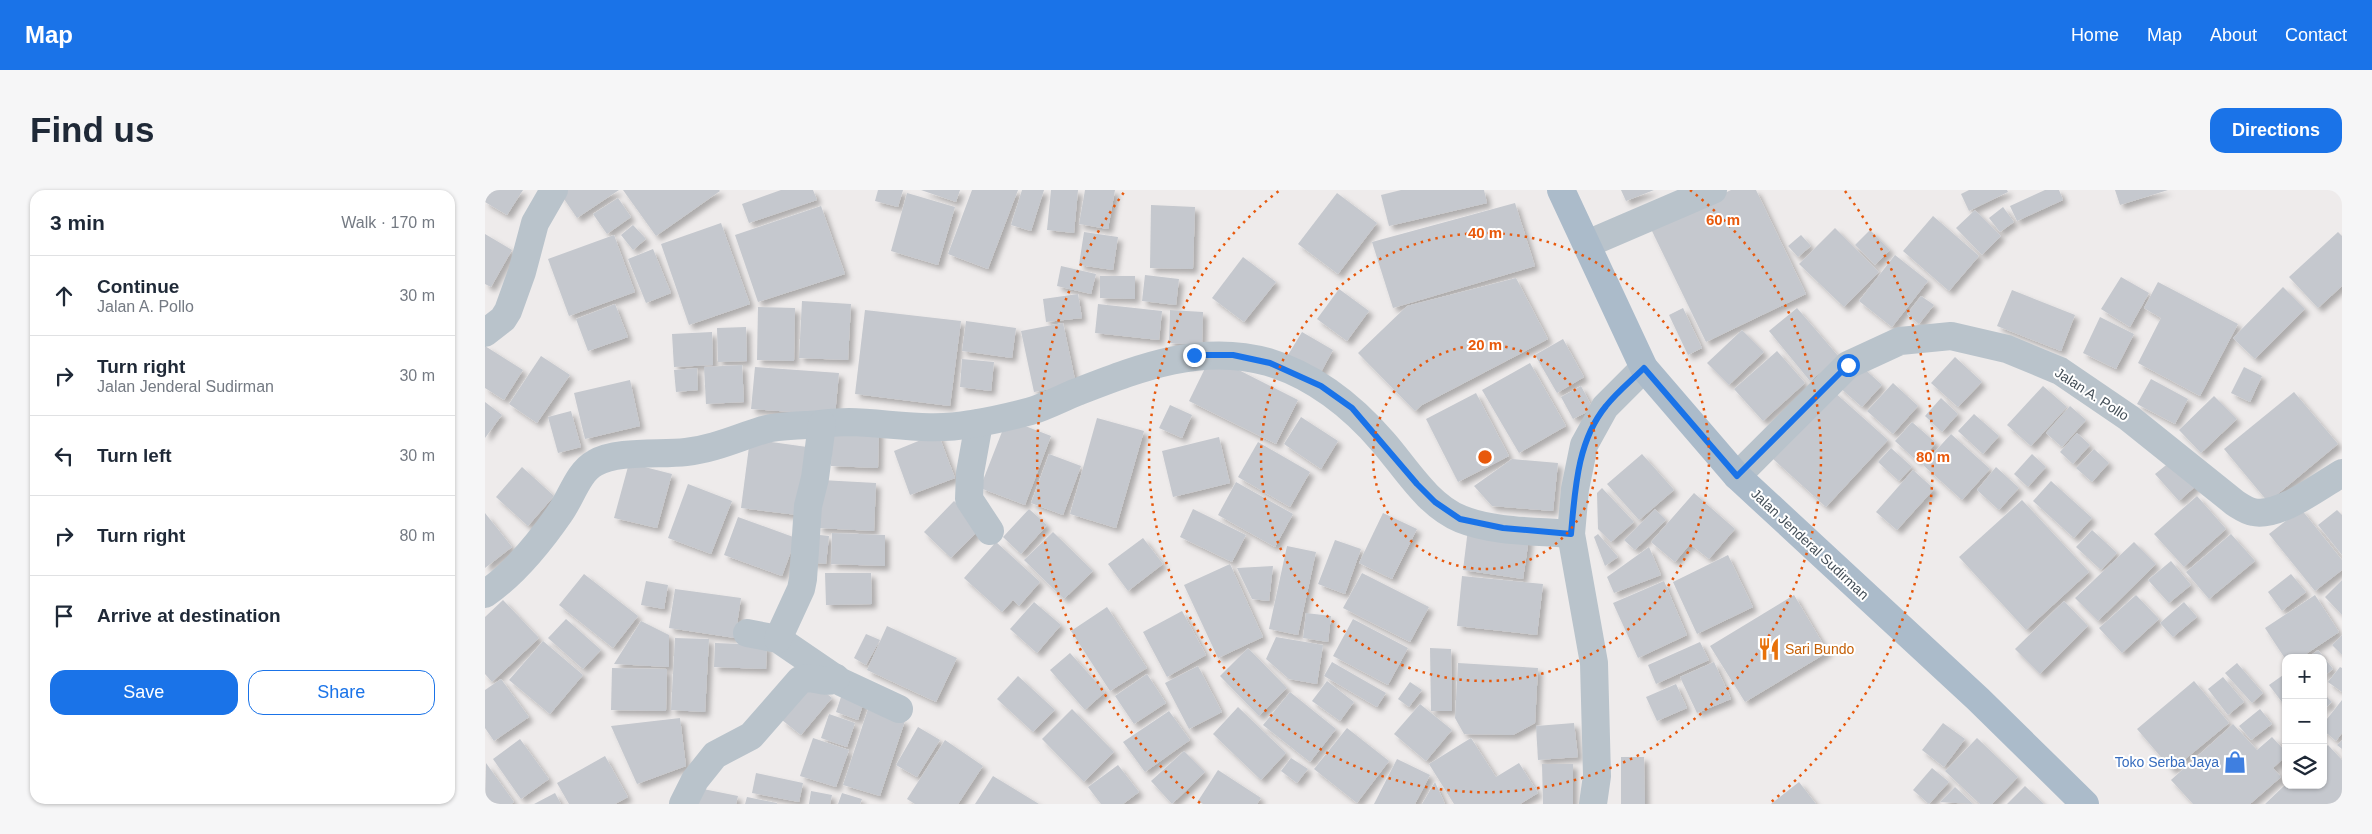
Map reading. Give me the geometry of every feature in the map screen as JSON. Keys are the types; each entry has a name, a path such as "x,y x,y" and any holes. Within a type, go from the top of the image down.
{"main road":[{"name":"Jalan Jenderal Sudirman","path":"1561,190 1644,368 1737,476 1978,699 2085,804"}],"street":[{"path":"486,332 508,312 522,272 535,222 554,190"},
{"path":"1587,244 1713,190"},
{"name":"Jalan A. Pollo","path":"1737,476 1848,365 1899,342 1951,336 2007,349 2060,371 2129,418 2235,503 2251,512 2262,513 2279,509 2342,473"},
{"path":"485,594 504,578 537,544 592,464 600,460 632,454 674,454 702,450 724,445 767,429 846,422 931,428 979,423 1033,410 1125,373 1194,355 1233,355 1270,363 1321,386 1345,403 1383,442 1429,496 1460,519 1503,528 1571,534"},
{"path":"1593,804 1597,776 1594,663 1571,534 1575,489 1584,445 1605,407 1644,368"},
{"path":"979,423 969,472 969,499 990,532"},
{"path":"783,629 801,589 808,506 815,478 822,424"},
{"path":"747,633 783,629 836,678 899,709"},
{"path":"683,804 695,780 715,755 751,736 800,680 806,677 830,681 836,678"}],"building":[{"path":"485,190 523,190 507,215 485,202"},
{"path":"565,190 619,190 577,218 560,193"},
{"path":"623,190 719,190 720,191 656,236"},
{"path":"781,190 813,190 817,200 749,223 742,204"},
{"path":"878,190 903,190 898,207 875,201"},
{"path":"921,190 960,190 956,202"},
{"path":"972,190 1018,190 988,269 948,254"},
{"path":"1022,190 1044,190 1031,231 1011,225"},
{"path":"1051,190 1078,190 1074,233 1047,230"},
{"path":"1085,190 1115,190 1108,229 1079,224"},
{"path":"1401,190 1484,190 1487,203 1389,226 1381,195"},
{"path":"1621,190 1654,190 1626,201"},
{"path":"1731,190 1756,190 1806,294 1706,342 1651,229"},
{"path":"1969,190 2007,190 2008,192 1969,211 1961,194"},
{"path":"2045,190 2059,190 2063,200 2017,221 2010,206"},
{"path":"2115,190 2168,190 2120,205"},
{"path":"907,193 955,207 938,265 891,251"},
{"path":"1337,193 1377,223 1338,274 1298,244"},
{"path":"618,198 631,217 607,234 593,214"},
{"path":"1515,203 1535,266 1393,308 1372,242"},
{"path":"1151,205 1195,207 1193,269 1150,268"},
{"path":"821,206 845,274 758,302 735,235"},
{"path":"2003,207 2014,222 2000,232 1989,218"},
{"path":"1975,210 2001,236 1982,255 1956,228"},
{"path":"1933,216 1979,256 1949,291 1903,251"},
{"path":"721,223 750,304 689,325 661,244"},
{"path":"633,225 646,239 633,250 621,235"},
{"path":"1835,228 1879,272 1844,307 1799,264"},
{"path":"1870,230 1890,250 1875,265 1855,245"},
{"path":"1084,232 1118,237 1113,270 1079,265"},
{"path":"2338,232 2342,236 2342,286 2318,308 2289,277"},
{"path":"485,234 512,250 491,287 485,284"},
{"path":"614,235 635,292 569,316 548,259"},
{"path":"1801,235 1811,246 1798,257 1788,246"},
{"path":"653,249 671,293 646,303 628,259"},
{"path":"1895,255 1928,281 1892,327 1859,301"},
{"path":"1243,257 1276,282 1244,322 1212,298"},
{"path":"1061,266 1096,274 1091,294 1057,286"},
{"path":"1145,275 1179,279 1176,305 1142,301"},
{"path":"1100,276 1135,276 1135,299 1100,298"},
{"path":"2121,277 2149,293 2130,327 2101,309"},
{"path":"1516,278 1548,339 1422,405 1415,411 1358,353 1407,306"},
{"path":"2158,282 2238,324 2200,396 2138,363 2161,318 2144,308"},
{"path":"2283,287 2305,309 2255,359 2233,338"},
{"path":"1339,289 1369,311 1347,341 1317,319"},
{"path":"2012,290 2075,315 2061,351 1997,326"},
{"path":"1078,294 1082,318 1046,322 1043,299"},
{"path":"1921,296 1934,305 1919,324 1907,314"},
{"path":"802,301 851,304 848,360 799,358"},
{"path":"615,304 628,337 588,351 576,319"},
{"path":"1098,304 1162,311 1159,340 1095,333"},
{"path":"758,307 795,308 794,361 757,360"},
{"path":"1683,308 1702,348 1688,355 1669,315"},
{"path":"1797,308 1839,357 1810,381 1769,331"},
{"path":"865,310 961,321 950,406 855,394"},
{"path":"1170,310 1203,312 1202,345 1169,343"},
{"path":"2100,317 2134,334 2116,369 2083,353"},
{"path":"966,321 1016,328 1012,358 962,351"},
{"path":"1063,323 1076,384 1034,392 1021,331"},
{"path":"746,327 747,361 718,362 717,328"},
{"path":"1742,330 1764,352 1729,385 1707,363"},
{"path":"712,332 713,365 674,367 672,334"},
{"path":"1302,332 1333,350 1320,374 1288,355"},
{"path":"1563,339 1584,377 1557,393 1535,355"},
{"path":"485,346 523,370 504,400 485,388"},
{"path":"1777,351 1805,383 1763,421 1734,389"},
{"path":"541,356 570,375 537,423 509,404"},
{"path":"1211,356 1298,400 1276,444 1189,401"},
{"path":"1955,357 1982,382 1958,407 1931,383"},
{"path":"962,359 994,362 991,391 960,387"},
{"path":"1530,363 1566,426 1519,453 1482,390"},
{"path":"1859,364 1882,385 1862,407 1838,386"},
{"path":"742,365 744,402 706,404 704,367"},
{"path":"755,367 839,373 835,415 751,409"},
{"path":"2244,367 2262,376 2250,402 2231,393"},
{"path":"697,368 698,390 676,392 674,370"},
{"path":"2151,379 2188,399 2175,424 2137,404"},
{"path":"630,380 640,426 585,439 574,393"},
{"path":"1893,383 1918,406 1893,434 1867,411"},
{"path":"1581,386 1593,409 1573,419 1561,397"},
{"path":"2043,386 2067,407 2031,446 2007,425"},
{"path":"1833,391 1888,440 1826,507 1772,458"},
{"path":"2294,392 2338,444 2268,502 2224,449"},
{"path":"1476,393 1509,456 1458,482 1426,419"},
{"path":"2214,396 2237,419 2201,453 2179,430"},
{"path":"1941,398 1958,414 1942,432 1925,416"},
{"path":"485,402 502,415 485,438"},
{"path":"1170,405 1192,415 1182,438 1159,428"},
{"path":"2070,406 2086,420 2062,447 2046,433"},
{"path":"571,411 581,447 558,453 548,417"},
{"path":"1974,414 1999,436 1983,454 1958,431"},
{"path":"1301,417 1338,441 1321,469 1284,444"},
{"path":"1097,418 1144,431 1116,528 1070,514"},
{"path":"1007,419 1051,436 1025,505 980,488"},
{"path":"1912,422 1936,443 1918,462 1895,441"},
{"path":"832,428 879,430 878,468 831,466"},
{"path":"938,433 955,478 910,495 894,451"},
{"path":"2077,433 2090,445 2073,464 2060,452"},
{"path":"1951,434 1990,469 1962,500 1923,465"},
{"path":"1219,437 1230,483 1173,497 1162,451"},
{"path":"750,439 807,447 797,515 741,508"},
{"path":"1258,442 1310,472 1290,507 1238,477"},
{"path":"1891,448 1912,467 1899,481 1878,462"},
{"path":"2094,449 2109,463 2092,482 2076,468"},
{"path":"1049,454 1081,466 1063,515 1031,503"},
{"path":"1642,454 1674,490 1639,520 1607,484"},
{"path":"2032,454 2046,467 2028,487 2014,474"},
{"path":"2175,458 2198,484 2179,501 2155,474"},
{"path":"1512,459 1558,463 1553,511 1492,506 1474,486"},
{"path":"629,463 672,474 657,528 614,518"},
{"path":"522,467 554,496 528,526 496,497"},
{"path":"1996,467 2019,488 1999,510 1977,490"},
{"path":"1913,470 1934,489 1897,530 1876,512"},
{"path":"821,480 876,483 874,531 818,528"},
{"path":"2051,481 2092,518 2074,538 2033,501"},
{"path":"1236,482 1293,514 1275,547 1218,515"},
{"path":"688,484 732,501 711,554 668,538"},
{"path":"1602,488 1634,522 1611,542 1598,529 1597,493"},
{"path":"1694,493 1735,529 1709,559 1690,544 1675,562 1651,542"},
{"path":"2197,496 2226,529 2184,567 2154,534"},
{"path":"2022,500 2089,572 2026,630 1959,557"},
{"path":"954,501 981,528 951,558 924,532"},
{"path":"1029,509 1047,525 1021,554 1003,537"},
{"path":"1193,509 1246,535 1232,562 1180,537"},
{"path":"1655,509 1666,520 1635,550 1624,540"},
{"path":"2301,509 2342,560 2342,570 2315,591 2269,534"},
{"path":"2337,510 2342,515 2342,555 2318,525"},
{"path":"485,513 512,547 485,568"},
{"path":"1383,513 1417,529 1392,579 1359,563"},
{"path":"738,517 796,538 782,576 724,555"},
{"path":"1468,529 1529,538 1523,579 1463,570"},
{"path":"2092,530 2117,553 2101,570 2076,547"},
{"path":"1053,532 1093,571 1064,599 1024,560"},
{"path":"832,533 885,535 885,566 831,564"},
{"path":"811,534 829,536 826,564 809,562"},
{"path":"1598,534 1618,557 1605,566 1594,537"},
{"path":"2231,534 2255,561 2209,599 2186,572"},
{"path":"1143,538 1163,564 1128,591 1108,564"},
{"path":"1335,540 1361,549 1345,594 1318,584"},
{"path":"996,542 1040,582 1019,606 1013,600 1002,612 964,578"},
{"path":"2134,542 2156,564 2098,621 2075,598"},
{"path":"1287,546 1316,552 1298,635 1269,629"},
{"path":"1649,547 1661,575 1614,593 1607,577"},
{"path":"1728,555 1753,607 1697,634 1673,582"},
{"path":"2171,561 2191,585 2169,603 2148,580"},
{"path":"1230,564 1263,637 1218,658 1184,585"},
{"path":"1273,566 1269,601 1252,599 1237,568"},
{"path":"825,573 871,573 872,604 826,605"},
{"path":"1362,573 1429,607 1410,642 1343,608"},
{"path":"584,574 638,616 613,648 559,605"},
{"path":"2291,574 2306,592 2282,611 2268,592"},
{"path":"1462,576 1543,584 1537,635 1457,626"},
{"path":"2342,580 2342,615 2325,597"},
{"path":"646,581 668,585 664,609 641,605"},
{"path":"1664,581 1687,635 1638,658 1613,603"},
{"path":"675,589 741,598 735,638 669,628"},
{"name":"Sari Bundo","path":"1794,595 1828,652 1745,702 1710,646"},
{"path":"2136,595 2159,619 2122,653 2099,628"},
{"path":"2315,595 2339,632 2306,654 2282,654 2265,628"},
{"path":"503,600 539,638 492,682 485,674 485,617"},
{"path":"2064,601 2088,626 2040,674 2015,649"},
{"path":"1034,602 1061,625 1037,653 1010,629"},
{"path":"2184,602 2197,617 2173,637 2160,623"},
{"path":"1107,607 1147,668 1110,691 1071,631"},
{"path":"1182,611 1206,655 1167,677 1143,632"},
{"path":"1306,613 1331,616 1328,642 1303,638"},
{"path":"566,619 601,650 583,669 548,638"},
{"path":"1353,619 1408,648 1388,685 1333,656"},
{"path":"641,621 669,635 669,667 614,664"},
{"path":"887,626 957,658 936,702 867,670"},
{"path":"866,634 880,640 866,665 854,658"},
{"path":"2342,635 2342,655 2332,645"},
{"path":"1276,637 1323,645 1317,684 1289,679 1266,659"},
{"path":"675,638 709,639 705,712 671,710"},
{"path":"543,641 583,675 550,714 509,680"},
{"path":"1700,642 1709,660 1656,684 1648,665"},
{"path":"715,643 767,645 766,669 714,667"},
{"path":"1248,648 1287,688 1259,716 1220,676"},
{"path":"1430,648 1451,649 1452,711 1431,711"},
{"path":"2318,650 2321,654 2312,654"},
{"path":"1070,653 1105,692 1085,710 1050,670"},
{"path":"2327,661 2333,669 2327,674"},
{"path":"1332,662 1386,693 1377,707 1324,676"},
{"path":"1714,662 1731,699 1697,713 1680,677"},
{"path":"1458,663 1538,668 1535,723 1513,735 1464,734 1455,718"},
{"path":"2237,663 2263,693 2252,703 2225,673"},
{"path":"1198,666 1222,712 1189,729 1165,683"},
{"path":"2340,667 2342,668 2342,692 2328,682"},
{"path":"612,668 667,669 666,711 611,710"},
{"path":"1147,674 1166,703 1134,724 1115,696"},
{"path":"1018,676 1055,710 1033,732 997,699"},
{"path":"2282,676 2282,702 2269,685"},
{"path":"2223,677 2244,702 2228,715 2208,689"},
{"path":"501,679 529,717 494,741 485,728 485,690"},
{"path":"1327,681 1354,702 1340,721 1312,701"},
{"path":"2194,681 2229,723 2172,770 2137,729"},
{"path":"812,682 832,698 801,735 782,720"},
{"path":"1410,682 1422,690 1409,707 1398,699"},
{"path":"1676,684 1687,708 1657,721 1646,697"},
{"path":"843,691 865,699 858,720 836,712"},
{"path":"1290,692 1336,729 1310,762 1263,725"},
{"path":"2327,697 2332,702 2327,706"},
{"path":"2342,700 2342,733 2336,741 2327,733 2327,719"},
{"path":"1420,704 1452,730 1426,761 1394,734"},
{"path":"1238,707 1286,753 1261,780 1213,734"},
{"path":"868,709 905,721 880,796 843,785"},
{"path":"1072,709 1114,752 1084,782 1042,739"},
{"path":"2260,709 2272,724 2251,740 2239,726"},
{"path":"1169,711 1190,740 1145,772 1123,742"},
{"path":"829,714 855,723 847,747 821,738"},
{"path":"680,718 686,766 637,784 611,726"},
{"path":"1574,723 1578,757 1538,760 1536,726"},
{"path":"1943,723 1965,739 1944,767 1922,750"},
{"name":"Toko Serba Jaya","path":"2233,724 2257,750 2272,737 2282,748 2282,760 2273,768 2281,777 2250,804 2193,804 2171,780"},
{"path":"918,727 940,740 917,777 896,765"},
{"path":"1347,728 1389,761 1357,803 1314,769"},
{"path":"813,738 849,750 836,787 800,776"},
{"path":"1471,738 1496,777 1519,763 1538,793 1520,804 1454,804 1429,764"},
{"path":"1977,738 2018,777 1992,804 1980,804 1945,771"},
{"path":"520,739 549,779 521,799 493,759"},
{"path":"945,740 983,766 958,804 915,804 907,799"},
{"path":"2342,740 2342,749 2337,745"},
{"path":"2327,746 2342,760 2342,804 2265,804 2282,788 2327,789"},
{"path":"1184,751 1205,772 1172,804 1151,781"},
{"path":"605,756 628,797 615,804 569,804 557,783"},
{"path":"1621,757 1644,757 1645,804 1621,804"},
{"path":"1291,758 1308,769 1297,783 1281,771"},
{"path":"1397,759 1430,775 1415,804 1374,804"},
{"path":"486,763 514,802 511,804 485,804"},
{"path":"1542,764 1573,764 1573,804 1543,804"},
{"path":"1118,765 1139,792 1123,804 1101,804 1088,787"},
{"path":"1932,768 1949,782 1929,804 1913,790"},
{"path":"1218,770 1261,798 1257,804 1203,804 1198,801"},
{"path":"756,773 803,783 799,802 752,793"},
{"path":"993,776 1039,804 975,804"},
{"path":"1435,782 1445,804 1422,804"},
{"path":"1799,782 1816,804 1771,804"},
{"path":"2025,786 2044,804 2007,804"},
{"path":"1955,787 1973,804 1940,802"},
{"path":"698,788 738,796 736,804 694,804"},
{"path":"811,791 832,795 830,804 809,804"},
{"path":"555,793 561,804 534,804"},
{"path":"842,793 862,799 860,804 838,804"},
{"path":"747,797 777,803 777,804 745,804"}],"place":[{"name":"Sari Bundo","path":"1769,649"},
{"name":"Toko Serba Jaya","path":"2235,762"}],"route":[{"path":"1194,355 1233,355 1270,363 1321,386 1352,408 1417,484 1435,502 1460,519 1503,528 1571,534 1575,489 1584,445 1605,407 1644,368 1737,476 1848,365"}]}
